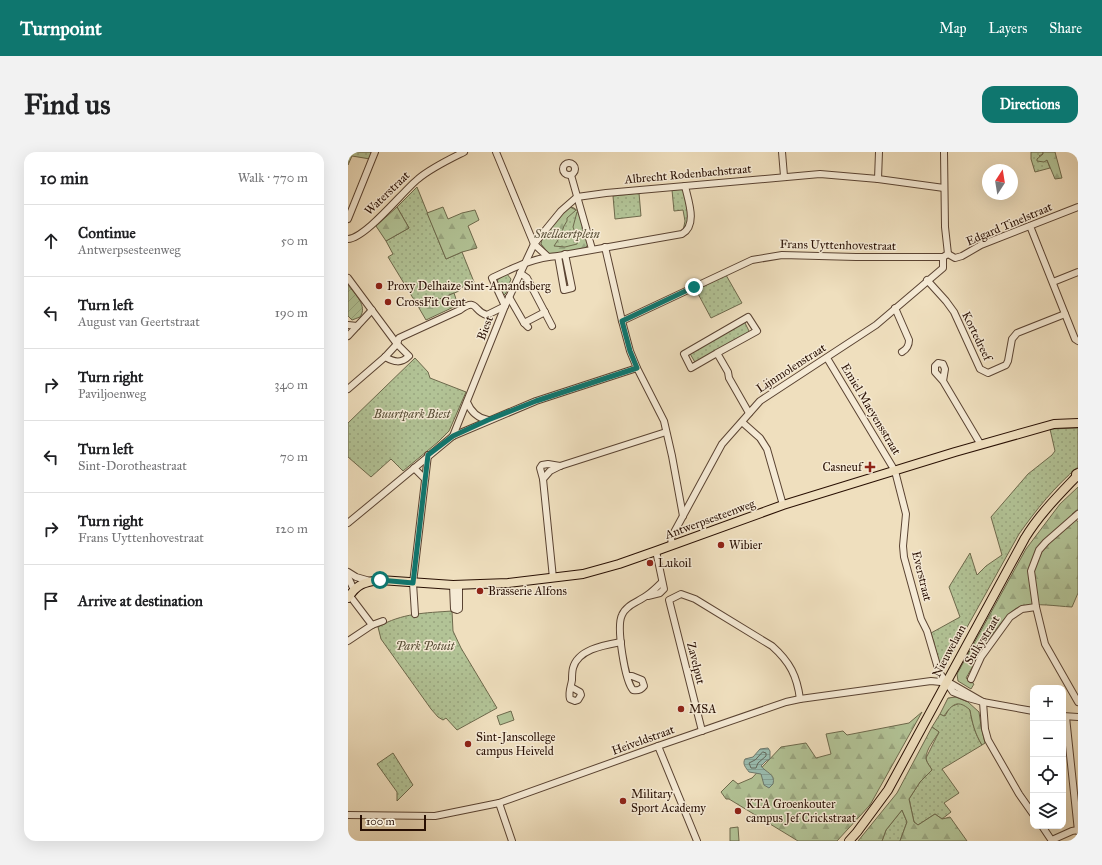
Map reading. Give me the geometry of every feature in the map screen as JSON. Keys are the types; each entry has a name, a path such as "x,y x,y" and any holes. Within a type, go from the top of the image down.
{"main road":[{"name":"Antwerpsesteenweg","path":"350,595 358,585 370,581 380,580 456,585 508,583 583,574 619,564 783,505 1054,424 1078,423"},
{"name":"Nieuwelaan","path":"849,841 888,790 1028,533 1045,509 1078,476"}],"street":[{"path":"348,219 375,152"},
{"name":"Waterstraat","path":"348,239 354,238 373,223 420,177 464,152"},
{"path":"496,152 534,244 547,256"},
{"path":"782,152 784,176"},
{"path":"878,179 879,152"},
{"path":"944,152 946,256"},
{"name":"Albrecht Rodenbachstraat","path":"577,197 784,176 820,174 878,179 944,188"},
{"path":"571,175 592,249"},
{"path":"348,389 385,357 397,344 399,338 460,310 466,305 471,304 475,306 481,314 488,315 505,306 492,278 525,263 547,256 558,256 682,234 689,227 691,220 685,186"},
{"name":"Biest","path":"453,436 505,306 534,244 561,211 577,197"},
{"name":"Edgard Tinelstraat","path":"946,256 955,258 962,256 981,245 1078,207"},
{"path":"1030,226 1075,339 1078,341"},
{"path":"605,247 630,351 664,421 683,516"},
{"path":"558,256 564,290 572,288 565,254"},
{"name":"Frans Uyttenhovestraat","path":"622,321 752,260 765,257 782,254 856,257 946,256"},
{"name":"Lijnmolenstraat","path":"672,545 671,538 722,444 760,401 770,393 876,326 942,268 946,256"},
{"path":"1053,282 1078,272"},
{"path":"520,273 527,278 552,326"},
{"path":"348,278 397,344 409,356 402,362 397,362 385,357"},
{"name":"Kortedreef","path":"927,280 954,312 980,369 988,373 1006,365 1012,339 1017,333 1065,314"},
{"path":"509,297 526,325 545,312"},
{"path":"895,308 910,340 906,349 902,352"},
{"path":"348,336 372,310"},
{"path":"748,317 756,331 717,353 691,368 684,354 748,317"},
{"path":"348,326 356,326"},
{"path":"717,353 749,413"},
{"name":"Emiel Maeyensstraat","path":"827,358 895,471"},
{"path":"348,523 428,455 453,436 536,401 637,368"},
{"path":"943,381 981,445"},
{"path":"467,402 470,409 480,418 488,420"},
{"path":"742,422 760,438 767,449 783,505"},
{"path":"544,479 550,472 560,466 666,432"},
{"path":"415,614 413,583 428,455"},
{"path":"553,578 544,479 540,468 542,465 548,464 560,466"},
{"path":"414,468 425,479"},
{"name":"Everstraat","path":"895,471 906,514 903,546 904,557 921,618 927,631 939,672 945,683"},
{"path":"1078,514 1039,550 1031,571 1036,606 1045,644 1078,702"},
{"path":"628,676 619,628 622,614 632,604 648,596 660,594 664,589 656,551"},
{"path":"348,572 356,578 370,581"},
{"path":"348,577 350,595 372,625"},
{"path":"648,596 662,582"},
{"name":"Zavelput","path":"702,731 669,600 681,594 695,599 772,646 789,664 796,678 800,699"},
{"name":"Sulkystraat","path":"971,679 981,657 1010,616 1022,609 1036,606"},
{"path":"348,641 372,625 383,621"},
{"path":"571,686 573,666 580,655 595,648 621,642"},
{"name":"Heiveldstraat","path":"348,815 435,816 499,803 786,702 923,682 945,683"},
{"path":"945,683 953,692 968,698 1030,710"},
{"path":"983,702 985,728 988,740 1019,794 1030,810"},
{"path":"1066,717 1078,716"},
{"path":"1044,829 1052,840 1072,831 1078,830 1076,780 1071,759 1066,721"},
{"path":"658,746 697,841"},
{"path":"1071,759 1078,761"},
{"path":"499,803 512,841"}],"green space":[{"path":"348,152 371,152 370,159 352,156 348,165"},
{"path":"1031,152 1043,152 1043,154 1039,156 1047,160 1050,168 1035,172 1031,159"},
{"path":"1043,152 1055,152 1062,178 1055,179 1047,160 1044,162 1037,161"},
{"path":"417,187 446,259 462,252 474,282 458,289 459,291 419,308 388,257 393,254 386,241 409,228 397,207"},
{"path":"684,189 689,220 683,231 685,221 683,210 674,211 672,190"},
{"path":"639,193 641,216 615,219 613,196"},
{"path":"397,207 409,228 386,241 376,226"},
{"path":"443,207 448,219 462,213 475,210 479,220 468,226 477,248 462,252 446,259 427,213"},
{"name":"Snellaertplein","path":"570,207 579,212 587,246 549,254 541,244 542,241"},
{"name":"Snellaertplein","path":"570,207 576,210 567,218 560,237 554,246 565,247 577,244 578,240 573,227 577,212 579,212 588,244 584,249 553,255 549,254 541,244 542,239 552,224"},
{"path":"507,274 511,279 504,295 502,294 497,281"},
{"path":"726,275 742,303 711,318 696,290"},
{"path":"348,285 362,304 362,313 360,317 352,320 348,316"},
{"path":"454,293 458,305 426,320 419,308"},
{"path":"744,321 750,333 696,364 689,352"},
{"name":"Buurtpark Biest","path":"415,358 428,372 430,378 466,392 449,431 438,442 403,471 391,459 371,477 348,457 348,423"},
{"path":"1078,428 1078,467 1061,482 1046,499 1019,534 942,672 931,633 960,617 949,587 970,553 977,575 986,566 1002,555 991,517 1028,474 1055,451 1050,429"},
{"path":"1078,487 1078,509 1072,514 1078,522 1078,593 1072,607 1034,605 1022,606 1015,610 999,626 991,637 966,678 974,684 971,689 958,681 957,674 1026,549 1060,504"},
{"name":"Park Potuit","path":"452,611 453,631 461,648 497,708 457,730 446,718 443,720 438,717 431,709 381,639 378,627 387,622 405,616"},
{"path":"956,697 968,702 979,712 985,743 982,745 977,737 970,710 966,707 956,704 950,708 944,716 940,714 948,698"},
{"path":"960,703 964,704 970,710 977,737 982,745 942,769 959,793 944,803 951,812 942,819 935,814 918,825 914,822 909,799 920,782 932,770 926,758 939,732 932,727 940,714 945,716 950,707"},
{"path":"511,711 514,720 500,725 497,716"},
{"path":"922,712 870,805 837,841 798,841 729,799 726,799 721,792 733,780 738,784 752,778 781,747 806,743 816,758 831,754 826,734 843,731 847,735 909,723"},
{"path":"932,727 939,732 926,755 927,761 932,770 920,782 909,799 914,822 918,825 935,814 942,819 950,817 967,841 900,841 907,822 902,810 886,830 882,841 858,841 897,793"},
{"path":"393,753 413,785 397,801 397,792 377,764"},
{"path":"902,810 907,822 900,841 882,841 886,830"},
{"path":"738,827 739,841 730,841 730,828"}],"water":[{"path":"768,748 770,751 770,759 761,766 772,775 774,781 769,788 764,785 761,774 749,772 744,763 745,759 753,757 760,749"}],"place":[{"name":"Proxy Delhaize Sint-Amandsberg","path":"379,286"},
{"name":"CrossFit Gent","path":"388,302"},
{"name":"Casneuf","path":"870,467"},
{"name":"Wibier","path":"721,545"},
{"name":"Lukoil","path":"650,563"},
{"name":"Brasserie Alfons","path":"480,591"},
{"name":"MSA","path":"681,709"},
{"name":"Sint-Janscollege campus Heiveld","path":"468,744"},
{"name":"Military Sport Academy","path":"623,801"},
{"name":"KTA Groenkouter campus Jef Crickstraat","path":"738,811"}],"route":[{"path":"380,580 413,583 428,455 453,436 488,420 536,401 637,368 630,351 622,321 694,287"}]}
